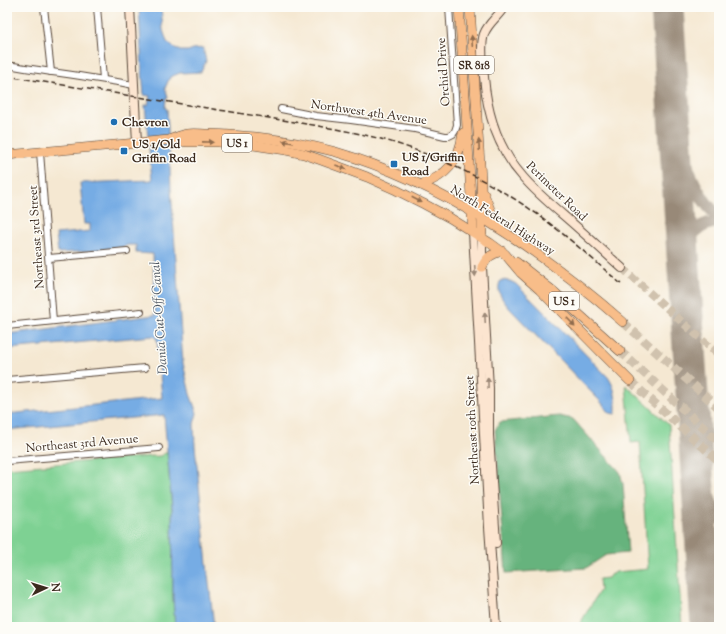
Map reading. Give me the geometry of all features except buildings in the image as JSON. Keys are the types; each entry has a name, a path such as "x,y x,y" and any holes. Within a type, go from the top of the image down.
{"main road":[{"name":"SR 818","path":"459,7 473,232"},
{"name":"SR 818","path":"470,7 481,183 482,238"},
{"path":"420,185 439,177 454,161 461,145 466,110"},
{"name":"North Federal Highway","path":"169,140 186,134 232,135 267,138 336,152 390,171 420,185 503,231 569,277 623,322"},
{"name":"North Federal Highway","path":"7,155 169,140 253,144 304,154 396,190 473,232 524,268 553,291 620,352"},
{"path":"481,183 490,212 503,231"},
{"path":"482,267 489,256 503,253 520,273 530,280 630,381"}],"street":[{"path":"44,7 51,72"},
{"path":"97,7 103,79"},
{"path":"130,7 134,85 141,143"},
{"name":"Orchid Drive","path":"449,7 457,125 456,131 453,134"},
{"name":"Perimeter Road","path":"504,7 488,26 483,38 482,47 486,98 490,117 498,138 514,166 529,184 622,268"},
{"path":"7,65 134,85"},
{"name":"Northwest 4th Avenue","path":"281,109 316,116 415,129 445,136 453,134"},
{"path":"304,154 308,146"},
{"name":"Northeast 3rd Street","path":"40,152 53,321"},
{"name":"Northeast 10th Street","path":"473,232 488,461 501,627"},
{"name":"Northeast 10th Street","path":"482,238 482,267 488,357 488,461 496,627"},
{"path":"49,258 127,251"},
{"path":"7,326 141,312"},
{"path":"7,380 145,368"},
{"name":"Northeast 3rd Avenue","path":"7,461 159,448"},
{"path":"492,568 495,577 498,579"}],"green space":[{"path":"626,385 669,425 682,627 578,627 600,590 599,579 608,578 611,574 616,572 648,569 640,442 631,443"},
{"path":"559,416 573,419 620,472 623,484 628,553 606,555 586,568 506,573 495,430 500,422"},
{"path":"167,452 172,508 173,598 175,627 7,627 7,468 161,456"}],"water":[{"name":"Dania Cut-Off Canal","path":"139,7 161,7 163,30 167,42 180,51 203,48 206,61 201,72 180,73 170,77 165,88 168,98 166,99 165,108 167,109 183,363 190,394 197,413 194,424 195,446 214,627 175,627 173,598 172,508 164,415 7,430 7,414 162,398 157,339 153,336 7,349 7,334 155,315 153,254 136,253 136,245 92,251 58,253 56,234 90,231 90,224 84,224 80,183 152,180 145,105 148,105 150,96 144,95"},
{"path":"501,280 510,281 516,284 608,377 615,394 615,414 610,413 507,305 501,297 499,289"}],"taxiway":[{"path":"674,110 680,142 689,173 705,202 719,216"},
{"path":"684,268 685,249 691,236 699,228 713,222 719,222"},
{"path":"695,444 706,491 719,518"},
{"path":"705,598 710,576 719,565"}],"runway":[{"path":"667,7 707,627"}],"tunnel":[{"path":"622,268 719,355"},
{"path":"623,322 719,408"},
{"path":"620,351 719,442"},
{"path":"630,381 719,461"}],"railway":[{"path":"7,76 322,127 381,139 423,153 444,161 484,181 522,204 561,232 621,284"}],"place":[{"name":"Chevron","path":"114,122"},
{"name":"US 1/Old Griffin Road","path":"124,151"},
{"name":"US 1/Griffin Road","path":"394,164"}]}
